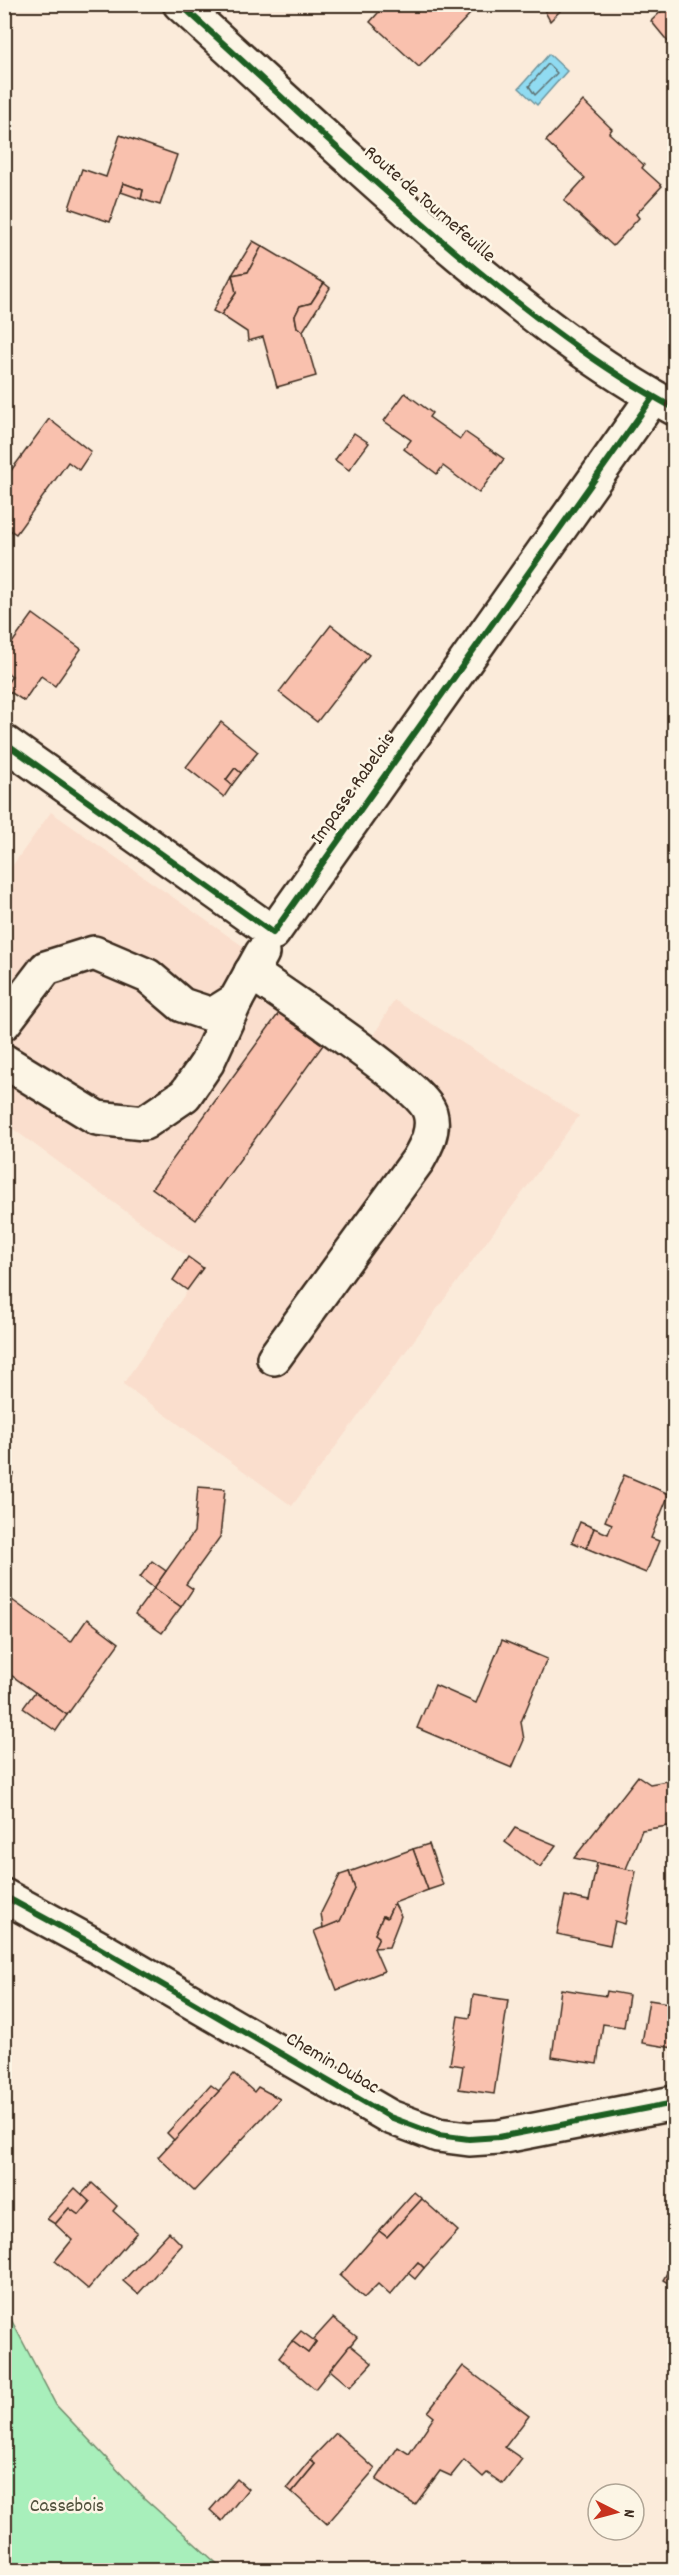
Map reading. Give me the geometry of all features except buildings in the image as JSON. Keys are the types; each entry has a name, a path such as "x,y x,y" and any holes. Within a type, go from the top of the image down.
{"street":[{"name":"Route de Tournefeuille","path":"180,4 414,216 526,311 588,356 664,402"},
{"name":"Impasse Rabelais","path":"4,1060 97,1118 144,1123 185,1095 207,1063 243,986 273,933 664,402"},
{"path":"4,742 273,933"},
{"path":"4,1023 46,968 93,953 148,976 182,1005 212,1015 243,986 409,1085 430,1112 431,1136 418,1161 274,1358"},
{"name":"Chemin Dubac","path":"4,1896 96,1946 390,2117 415,2128 469,2139 499,2137 675,2103"}],"shaded area":[{"path":"51,812 373,1037 394,1000 579,1116 292,1506 123,1384 203,1268 5,1123 5,876"}],"green space":[{"name":"Cassebois","path":"5,2308 56,2405 144,2498 224,2570 5,2570"}],"water":[{"path":"549,54 567,71 537,105 519,88"}],"cycle path":[{"path":"180,4 460,256 537,318 590,356 674,408"},
{"path":"4,742 273,933 653,397"},
{"path":"4,1896 96,1946 390,2117 438,2135 469,2139 499,2137 674,2103"}]}
